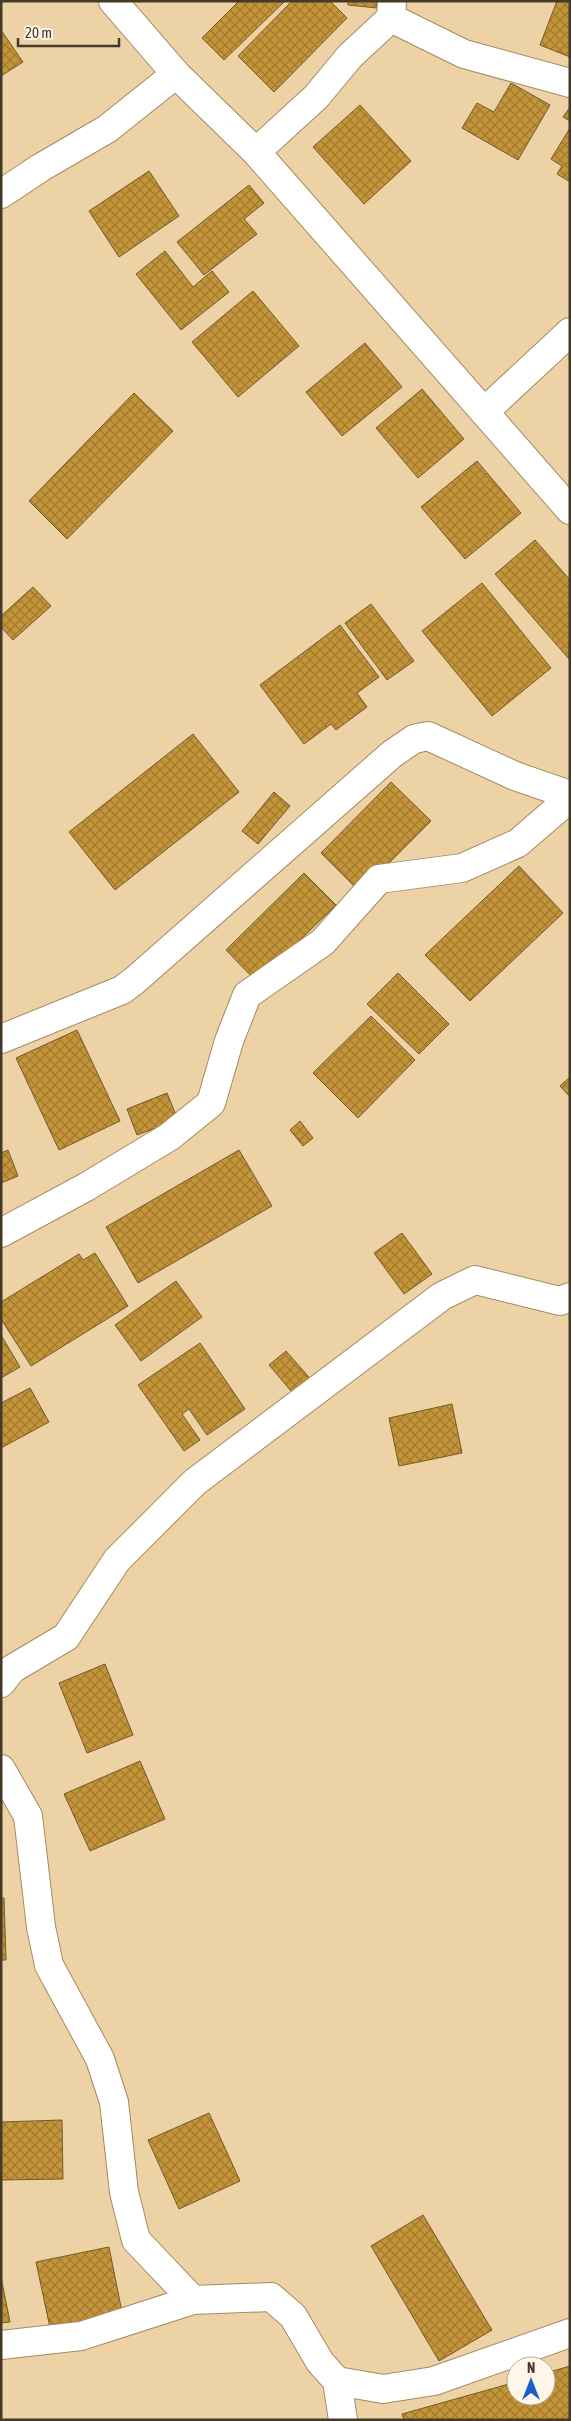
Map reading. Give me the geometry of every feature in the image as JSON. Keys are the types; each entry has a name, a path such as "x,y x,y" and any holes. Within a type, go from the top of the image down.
{"street":[{"path":"114,1 176,74 256,152 570,510"},
{"path":"256,152 316,97 392,10 464,54 570,83"},
{"path":"1,194 40,168 107,130 176,74"},
{"path":"484,412 570,332"},
{"path":"1,1039 122,990 392,754 414,739 428,736 443,741 515,776 570,797 518,843 462,868 379,880 324,942 247,995 229,1041 211,1104 169,1137 86,1187 1,1233"},
{"path":"1,1683 12,1669 66,1637 117,1560 195,1482 442,1296 475,1280 560,1300 570,1297"},
{"path":"1,1769 28,1816 41,1927 49,1965 100,2059 114,2102 124,2192 136,2240 193,2300"},
{"path":"1,2345 81,2336 193,2300 271,2297 293,2316 320,2362 338,2381 343,2420"},
{"path":"338,2381 383,2389 434,2381 570,2333"}],"building":[{"path":"239,1 285,1 224,60 202,38"},
{"path":"292,1 330,1 347,18 274,92 238,56"},
{"path":"348,1 377,1 377,8 348,5"},
{"path":"557,1 570,1 570,57 540,45"},
{"path":"1,30 23,62 1,76"},
{"path":"511,83 550,105 518,160 462,128 477,103 494,112"},
{"path":"360,105 411,161 364,204 313,147"},
{"path":"570,107 570,121 563,117"},
{"path":"570,128 570,182 557,174 562,166 551,159"},
{"path":"149,171 179,216 119,257 89,211"},
{"path":"249,185 264,203 244,219 257,234 204,275 177,242"},
{"path":"165,251 193,287 212,271 229,292 181,330 136,274"},
{"path":"253,291 299,346 238,397 192,342"},
{"path":"365,343 402,387 342,436 306,392"},
{"path":"422,389 464,439 418,478 376,428"},
{"path":"134,393 173,431 67,539 29,501"},
{"path":"477,461 521,513 465,559 421,507"},
{"path":"535,540 570,580 569,659 495,574"},
{"path":"482,583 551,668 492,716 422,631"},
{"path":"33,587 51,606 13,640 1,627 1,616"},
{"path":"371,604 414,661 387,680 345,623"},
{"path":"340,625 379,677 357,693 367,707 336,730 331,724 304,744 260,685"},
{"path":"193,734 239,792 115,890 69,832"},
{"path":"391,782 431,821 360,892 321,853"},
{"path":"274,792 290,806 258,844 242,831"},
{"path":"519,866 563,913 470,1001 425,955"},
{"path":"304,873 336,905 257,982 226,950"},
{"path":"398,973 449,1024 419,1054 367,1004"},
{"path":"371,1016 415,1060 358,1118 313,1073"},
{"path":"77,1030 120,1121 59,1150 16,1058"},
{"path":"570,1077 570,1097 560,1086"},
{"path":"167,1093 178,1120 137,1135 127,1109"},
{"path":"300,1121 313,1138 303,1146 290,1130"},
{"path":"8,1150 18,1176 1,1183 1,1153"},
{"path":"239,1150 272,1206 138,1283 106,1227"},
{"path":"402,1233 432,1274 404,1294 374,1253"},
{"path":"95,1253 128,1306 31,1366 1,1319 1,1302 79,1254 83,1260"},
{"path":"176,1281 202,1317 141,1361 115,1325"},
{"path":"1,1335 20,1367 1,1378"},
{"path":"200,1343 245,1409 207,1435 189,1409 182,1414 200,1440 184,1451 138,1385"},
{"path":"286,1351 314,1383 297,1398 269,1365"},
{"path":"30,1388 49,1422 1,1448 1,1403"},
{"path":"452,1404 462,1453 399,1466 389,1418"},
{"path":"105,1664 133,1735 87,1753 59,1683"},
{"path":"140,1761 165,1819 90,1851 64,1794"},
{"path":"1,1898 4,1898 6,1960 1,1960"},
{"path":"209,2113 240,2181 179,2209 148,2140"},
{"path":"62,2120 63,2179 1,2180 1,2122"},
{"path":"423,2215 492,2330 439,2361 371,2246"},
{"path":"109,2247 124,2322 52,2337 36,2262"},
{"path":"1,2277 10,2322 1,2323"},
{"path":"570,2366 570,2420 404,2420 402,2414 506,2385 506,2406 556,2406 556,2370"}]}
